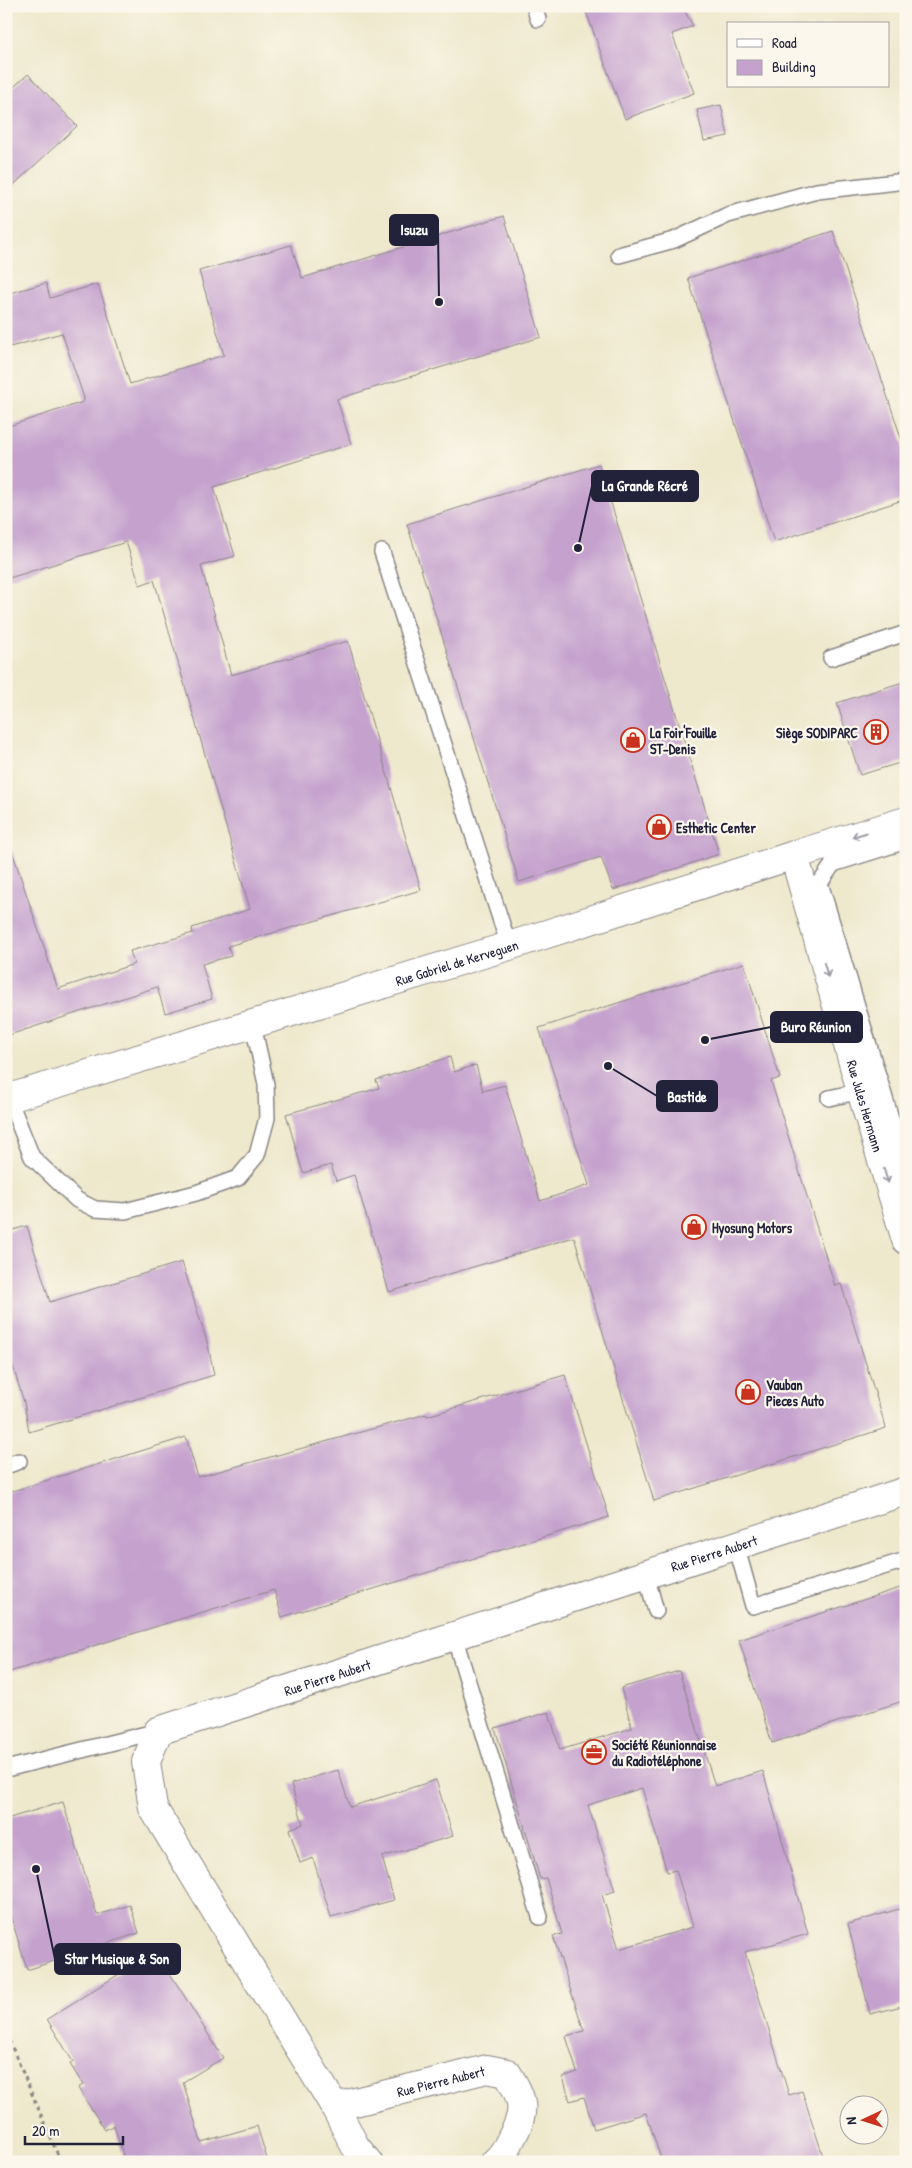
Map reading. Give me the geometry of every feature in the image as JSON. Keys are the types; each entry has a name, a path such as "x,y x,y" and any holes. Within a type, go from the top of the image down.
{"street":[{"name":"Rue Gabriel de Kerveguen","path":"8,1099 509,946 906,821"},
{"name":"Rue Jules Hermann","path":"794,856 860,1091 906,1240"},
{"name":"Rue Pierre Aubert","path":"158,1731 906,1491"},
{"path":"158,1731 146,1762 153,1808 334,2107 354,2146 368,2162"},
{"name":"Rue Pierre Aubert","path":"334,2107 487,2069 507,2073 519,2092 522,2118 503,2155 495,2162"}],"lane":[{"path":"619,256 674,240 728,215 817,191 906,181"},
{"path":"382,552 509,946"},
{"path":"831,658 906,633"},
{"path":"906,841 833,864 820,883 906,1168"},
{"path":"8,1099 32,1157 77,1200 95,1209 124,1211 196,1193 238,1178 257,1155 267,1118 266,1084 253,1025"},
{"path":"829,1098 860,1091"},
{"path":"736,1546 753,1606 906,1560"},
{"path":"646,1575 656,1611"},
{"path":"454,1636 540,1917"},
{"path":"6,1769 158,1731"}],"path":[{"path":"6,2033 61,2162"}],"building":[{"path":"584,6 682,6 693,26 672,34 694,93 625,119"},
{"path":"28,74 77,126 6,192 6,94"},
{"path":"721,105 728,136 704,141 697,110"},
{"path":"504,216 541,337 337,399 351,444 214,487 235,556 201,566 231,675 348,641 421,890 228,946 231,956 202,964 212,999 165,1013 157,987 6,1036 6,849 11,848 58,989 134,964 130,951 193,933 192,928 250,909 154,580 140,585 126,542 6,579 6,427 83,402 84,398 62,333 6,348 6,294 46,283 50,298 98,284 130,384 224,355 199,271 291,245 302,278"},
{"path":"833,231 906,453 906,499 774,542 688,278"},
{"path":"599,464 719,854 613,890 601,857 519,882 407,524"},
{"name":"Siège SODIPARC","path":"906,681 906,761 860,775 837,703"},
{"path":"744,963 780,1078 771,1081 835,1286 841,1284 886,1428 654,1501 574,1237 389,1292 354,1175 336,1181 331,1165 303,1173 286,1114 379,1088 376,1080 450,1057 454,1072 476,1065 483,1091 505,1085 540,1201 589,1185 539,1028"},
{"path":"27,1226 50,1302 182,1262 208,1345 214,1375 29,1432 24,1402 6,1345 6,1232"},
{"path":"565,1375 609,1517 282,1617 274,1590 6,1673 6,1493 186,1437 198,1477 426,1414 427,1416"},
{"path":"906,1586 906,1700 772,1743 739,1640"},
{"path":"679,1671 715,1786 763,1771 808,1934 745,1952 789,2095 802,2091 825,2162 662,2162 646,2113 594,2129 584,2097 570,2101 563,2077 577,2072 566,2036 584,2031 553,1936 562,1934 546,1878 540,1879 495,1728 549,1712 560,1750 632,1728 621,1688","holes":["642,1788 667,1872 676,1870 693,1927 619,1949 602,1895 615,1891 588,1805"]},
{"path":"338,1770 350,1807 436,1780 453,1836 382,1857 394,1900 331,1917 313,1858 300,1863 289,1829 303,1824 291,1784"},
{"path":"63,1802 97,1915 130,1905 139,1933 27,1970 6,1900 6,1819"},
{"path":"906,1907 906,2005 870,2014 848,1924"},
{"path":"156,1951 223,2058 183,2082 201,2142 257,2126 268,2162 125,2162 114,2125 105,2130 78,2088 83,2085 70,2064 73,2062 47,2019"}],"place":[{"name":"Isuzu","path":"439,302"},
{"name":"La Grande Récré","path":"578,548"},
{"name":"Siège SODIPARC","path":"876,732"},
{"name":"La Foir'Fouille ST-Denis","path":"633,740"},
{"name":"Esthetic Center","path":"659,827"},
{"name":"Buro Réunion","path":"705,1040"},
{"name":"Bastide","path":"608,1066"},
{"name":"Hyosung Motors","path":"694,1227"},
{"name":"Vauban Pieces Auto","path":"748,1392"},
{"name":"Société Réunionnaise du Radiotéléphone","path":"594,1752"},
{"name":"Star Musique & Son","path":"36,1869"}]}
